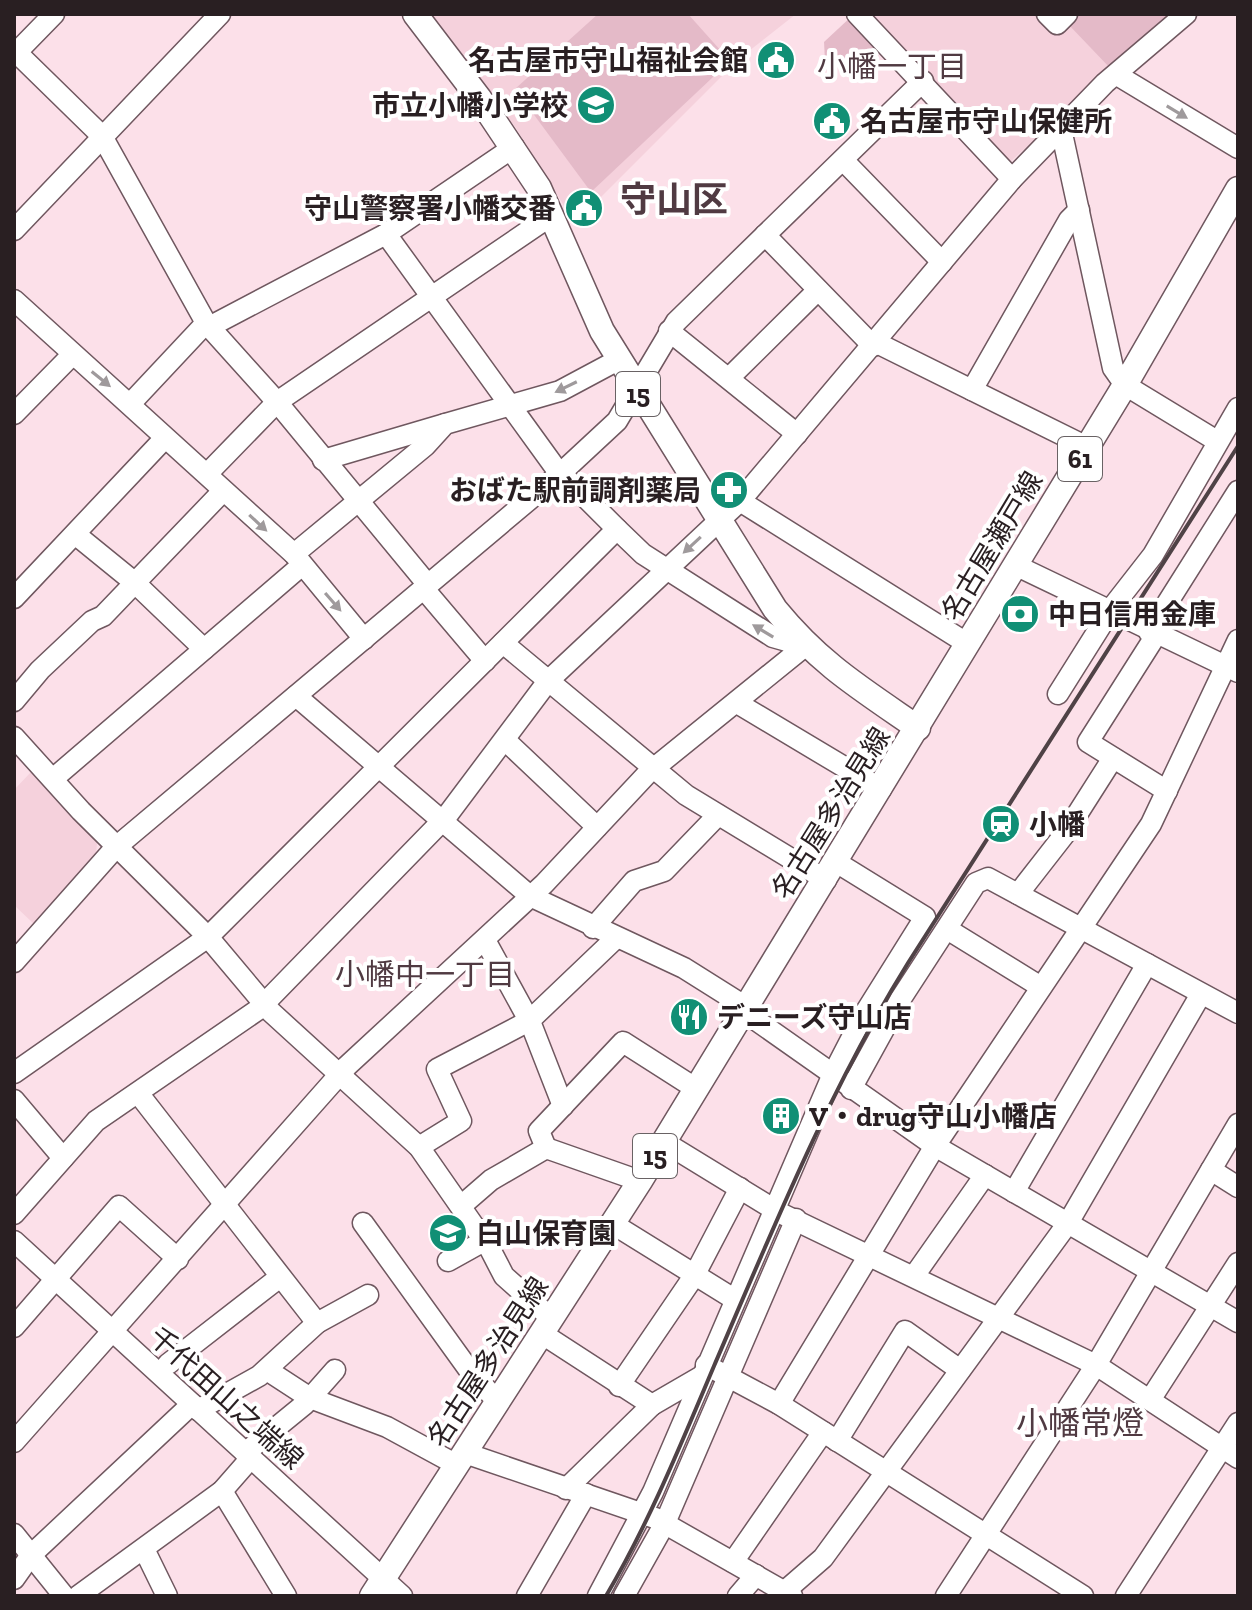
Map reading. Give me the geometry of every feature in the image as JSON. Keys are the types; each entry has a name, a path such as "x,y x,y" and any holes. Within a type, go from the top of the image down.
{"main road":[{"name":"名古屋多治見線","path":"378,1588 613,1224 920,730 832,670 805,646 775,609 618,360 602,331 552,215 514,147 415,14"},
{"name":"名古屋瀬戸線","path":"920,730 1238,189"}],"street":[{"path":"54,14 15,53 102,136 207,325 277,402 360,502 485,661"},
{"path":"14,230 220,14"},
{"path":"857,14 1012,179"},
{"path":"1047,14 1057,24 1067,14"},
{"path":"14,1214 96,1121 236,1028 263,1004 441,822 548,681 740,501 1012,179 1105,83 1186,14"},
{"path":"1117,75 1238,148"},
{"path":"14,962 116,847 561,473 617,421 637,392 669,331 923,81"},
{"path":"1061,129 1113,368 1125,385 1217,441"},
{"path":"131,403 207,325 386,234 514,147"},
{"path":"843,160 942,262"},
{"path":"972,390 1069,220 1079,210"},
{"path":"208,473 277,402 552,215"},
{"path":"386,234 561,473 617,529 643,554 773,637 805,646"},
{"path":"765,235 875,344 1087,447"},
{"path":"729,378 818,290"},
{"path":"18,312 131,403 164,439 208,473 223,491 298,560 364,639"},
{"path":"669,331 797,434"},
{"path":"14,414 72,355"},
{"path":"323,460 560,391 618,360"},
{"path":"1058,694 1112,610 1153,555 1238,408"},
{"path":"54,778 204,649 445,424"},
{"path":"14,598 164,439"},
{"path":"14,701 40,670 92,621 103,616 223,491"},
{"path":"1167,791 1088,742 1238,491"},
{"path":"740,501 968,644"},
{"path":"14,1073 208,937 617,529"},
{"path":"75,534 134,582 204,649"},
{"path":"1015,565 1097,607 1112,610 1153,633 1231,668"},
{"path":"779,1404 935,1146 1139,844 1231,668 1238,640"},
{"path":"503,643 653,769 718,815 925,917 863,1016 833,1074 642,1513 598,1596"},
{"path":"14,1442 340,1075 485,940 653,769 805,646"},
{"path":"296,696 530,896 684,968 935,1146 1238,1322"},
{"path":"737,703 881,789"},
{"path":"14,737 116,847 208,937 263,1004 419,1147 514,1289 546,1326 619,1386 652,1405"},
{"path":"505,740 597,827"},
{"path":"1018,894 1064,835 1113,758"},
{"path":"593,928 634,881 664,871 718,815"},
{"path":"851,1089 900,1000 976,883 988,878 1238,1013"},
{"path":"947,929 1041,987"},
{"path":"419,1147 461,1121 437,1069 529,1021 616,938"},
{"path":"485,940 529,1021 563,1106"},
{"path":"1014,1192 1147,964"},
{"path":"267,1370 310,1398 461,1459 642,1513 789,1594 823,1558 1068,1223 1201,994"},
{"path":"640,1181 546,1148 539,1131 623,1042 695,1088"},
{"path":"138,1093 317,1323"},
{"path":"14,1100 63,1158"},
{"path":"946,1596 1096,1365 1238,1124"},
{"path":"664,1142 774,1208 1096,1365 1230,1453"},
{"path":"461,1206 491,1180 546,1148"},
{"path":"1211,1170 1238,1187"},
{"path":"914,1276 985,1175"},
{"path":"619,1386 694,1276 740,1188"},
{"path":"14,1327 119,1206 178,1259"},
{"path":"624,1596 665,1523 796,1219"},
{"path":"363,1223 469,1370 497,1401"},
{"path":"613,1224 734,1299"},
{"name":"千代田山之端線","path":"14,1241 248,1456 378,1588 402,1596"},
{"path":"448,1261 484,1241"},
{"path":"1150,1400 1238,1263"},
{"path":"168,1364 280,1277"},
{"path":"14,1579 31,1555 195,1407 267,1370 317,1323 368,1295"},
{"path":"733,1562 830,1437 905,1331 960,1370"},
{"path":"78,1596 222,1491 248,1456 335,1370"},
{"path":"527,1596 576,1491 652,1405 704,1371 730,1375 779,1404 1083,1596"},
{"path":"1126,1596 1230,1453 1238,1423"},
{"path":"222,1491 286,1596"},
{"path":"14,1534 64,1596"},
{"path":"144,1549 167,1596"},
{"path":"738,1596 756,1575"}],"shaded area":[{"name":"市立小幡小学校","path":"429,14 796,14 740,58 593,205 579,193 564,206 516,128"},
{"path":"598,14 688,14 730,61 591,192 515,89"},
{"path":"867,14 1037,14 1055,32 1074,14 1175,14 1010,162 1003,162"},
{"path":"1079,14 1169,14 1111,69 1068,24"},
{"path":"853,15 880,47 853,72 825,61 824,42"},
{"path":"32,771 97,843 96,855 34,924 14,905 14,790"}],"railway":[{"path":"606,1596 664,1483 827,1110 879,1011 1238,446"}],"place":[{"name":"名古屋市守山福祉会館","path":"776,60"},
{"name":"市立小幡小学校","path":"596,105"},
{"name":"名古屋市守山保健所","path":"832,121"},
{"name":"守山警察署小幡交番","path":"584,208"},
{"name":"おばた駅前調剤薬局","path":"729,490"},
{"name":"中日信用金庫","path":"1020,614"},
{"name":"小幡","path":"1001,824"},
{"name":"デニーズ守山店","path":"689,1017"},
{"name":"V・drug守山小幡店","path":"781,1116"},
{"name":"白山保育園","path":"448,1233"}],"district":[{"name":"小幡一丁目","path":"892,67"},
{"name":"守山区","path":"674,199"},
{"name":"小幡中一丁目","path":"425,975"},
{"name":"小幡常燈","path":"1080,1423"}]}
